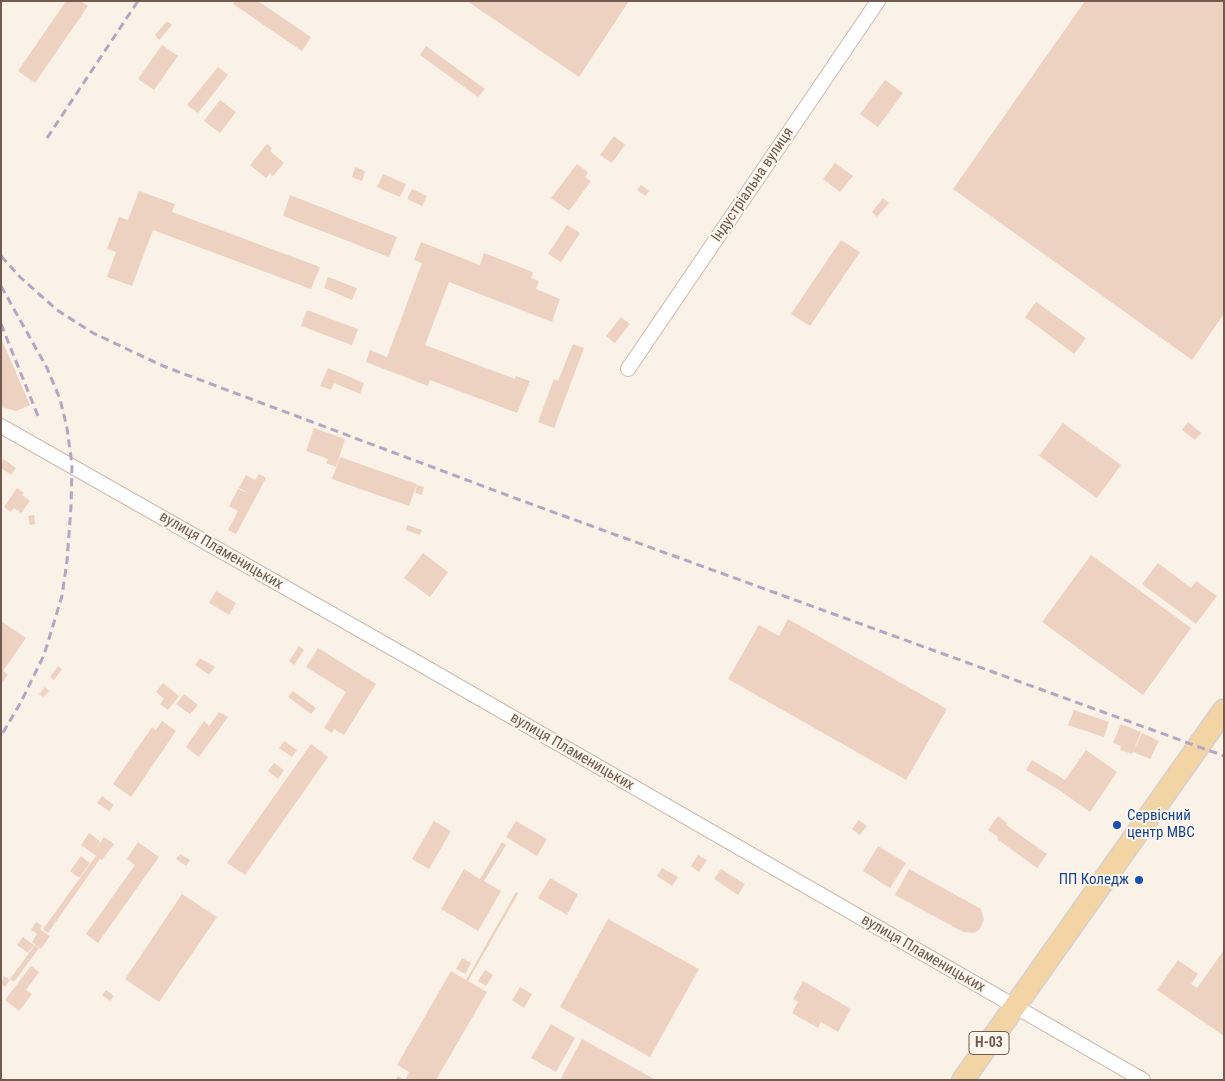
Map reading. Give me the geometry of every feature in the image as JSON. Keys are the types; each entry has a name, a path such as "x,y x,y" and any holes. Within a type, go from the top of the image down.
{"main road":[{"name":"Н-03","path":"963,1080 1224,710"}],"street":[{"name":"Індустріальна вулиця","path":"628,369 878,1"},
{"name":"вулиця Пламеницьких","path":"1,426 411,659 1143,1080"}],"building":[{"path":"66,1 81,1 88,6 35,83 18,71"},
{"path":"235,1 258,1 311,37 302,51 233,4"},
{"path":"467,1 629,1 579,77"},
{"path":"1085,1 1224,1 1224,314 1192,360 953,189"},
{"path":"167,21 172,25 159,40 155,35"},
{"path":"162,45 178,56 154,90 138,79"},
{"path":"426,46 485,89 478,97 420,55"},
{"path":"218,67 228,75 198,113 187,105"},
{"path":"885,80 903,93 878,127 860,114"},
{"path":"220,100 236,112 220,133 204,121"},
{"path":"614,136 625,145 612,163 600,155"},
{"path":"267,144 272,148 270,151 284,163 273,176 270,173 266,178 250,165"},
{"path":"835,163 853,176 840,192 823,179"},
{"path":"577,164 588,172 585,177 591,181 569,211 551,198"},
{"path":"355,167 365,171 362,181 352,177"},
{"path":"383,174 406,184 400,197 377,187"},
{"path":"641,185 649,191 645,196 637,190"},
{"path":"412,189 427,196 422,206 407,199"},
{"path":"139,191 175,204 172,212 320,267 311,289 153,230 132,286 107,277 116,252 107,249 119,217 128,220"},
{"path":"290,195 397,237 389,257 283,216"},
{"path":"883,198 889,203 877,217 872,212"},
{"path":"567,225 580,233 561,262 548,254"},
{"path":"841,240 860,252 810,326 791,314"},
{"path":"421,242 480,265 484,253 533,272 531,278 539,281 536,289 560,299 552,322 449,282 425,345 515,379 516,376 530,381 517,413 430,380 428,386 366,362 370,350 387,357 422,263 414,260"},
{"path":"328,277 357,288 352,300 324,288"},
{"path":"1036,302 1086,338 1074,354 1025,317"},
{"path":"307,310 358,329 352,345 301,326"},
{"path":"621,317 630,324 615,343 606,336"},
{"path":"1,338 30,405 16,411 1,407"},
{"path":"573,344 584,348 554,428 538,422 554,379 558,381"},
{"path":"328,368 364,383 360,394 334,383 331,390 320,386"},
{"path":"1188,422 1201,433 1195,440 1182,430"},
{"path":"1063,423 1121,465 1097,498 1039,456"},
{"path":"314,428 345,439 336,467 326,463 328,459 306,451"},
{"path":"340,457 417,484 409,506 332,479"},
{"path":"3,459 16,468 11,475 1,468"},
{"path":"259,474 266,478 236,534 228,530 238,511 229,506 238,489 248,493 239,488 246,475 255,480"},
{"path":"417,485 424,487 422,495 415,493"},
{"path":"17,488 30,501 21,513 14,508 11,512 4,507"},
{"path":"34,515 35,524 30,525 28,516"},
{"path":"407,525 422,530 420,535 406,530"},
{"path":"423,553 448,572 430,597 404,578"},
{"path":"1091,555 1191,628 1143,695 1042,622"},
{"path":"1158,563 1191,588 1196,581 1217,596 1196,624 1142,584"},
{"path":"216,591 236,603 229,615 209,603"},
{"path":"788,619 947,709 906,780 728,679 759,625 779,636"},
{"path":"1,621 26,638 3,671 8,675 1,684"},
{"path":"299,646 304,650 294,665 289,661"},
{"path":"318,648 376,684 344,735 334,729 332,733 324,728 346,692 306,667"},
{"path":"200,658 215,667 209,675 195,665"},
{"path":"58,666 62,669 54,680 50,677"},
{"path":"163,683 179,696 168,710 160,704 164,699 156,692"},
{"path":"45,687 49,691 43,697 39,694"},
{"path":"293,691 316,708 311,714 288,697"},
{"path":"184,694 198,705 190,714 176,704"},
{"path":"1074,710 1109,722 1104,737 1068,725"},
{"path":"219,712 228,717 199,757 186,747 204,721 209,726"},
{"path":"162,721 176,731 131,797 113,784 152,727 156,730"},
{"path":"1121,724 1141,732 1132,754 1120,750 1121,746 1113,743"},
{"path":"1142,733 1159,741 1150,759 1133,752"},
{"path":"284,741 297,750 292,757 279,748"},
{"path":"311,744 328,757 245,875 227,863"},
{"path":"1086,750 1117,772 1090,812 1026,770 1032,760 1065,780"},
{"path":"274,763 284,770 278,779 268,771"},
{"path":"102,796 114,805 109,811 97,803"},
{"path":"998,816 1007,823 1006,825 1047,854 1037,868 997,839 998,837 988,830"},
{"path":"859,820 867,826 860,835 852,829"},
{"path":"434,821 451,831 429,869 412,859"},
{"path":"516,821 547,839 537,856 506,837"},
{"path":"89,833 100,841 95,850 104,837 114,844 102,860 81,845"},
{"path":"138,842 159,857 98,943 86,934 135,865 127,859"},
{"path":"502,842 506,845 484,881 501,891 478,931 441,909 464,869 480,879"},
{"path":"878,846 906,863 890,888 863,871"},
{"path":"180,854 190,860 186,866 176,859"},
{"path":"698,855 707,860 699,872 691,866"},
{"path":"81,856 90,863 79,878 70,871"},
{"path":"96,856 100,859 48,933 43,929"},
{"path":"662,868 678,877 672,886 657,876"},
{"path":"721,869 745,884 738,895 714,879"},
{"path":"909,869 981,909 984,920 979,930 974,933 963,932 895,895"},
{"path":"550,878 578,894 567,915 538,898"},
{"path":"516,892 518,894 468,981 487,992 436,1080 405,1080 409,1072 397,1065 451,971 466,980"},
{"path":"182,894 217,917 159,1002 125,979"},
{"path":"608,919 699,969 650,1057 560,1007"},
{"path":"36,922 42,926 40,929 50,936 41,949 32,942 37,934 31,930"},
{"path":"23,937 34,945 28,953 17,945"},
{"path":"35,945 39,948 14,982 10,979"},
{"path":"1224,950 1224,1036 1157,990 1178,960 1198,974 1191,984 1197,988"},
{"path":"462,958 471,963 465,974 456,969"},
{"path":"31,966 39,972 26,990 32,994 19,1011 5,1000"},
{"path":"485,970 493,975 486,986 478,981"},
{"path":"4,976 10,980 5,987 1,984"},
{"path":"803,981 851,1009 838,1032 821,1022 818,1028 792,1013 798,1002 793,999"},
{"path":"520,987 532,994 524,1008 512,1000"},
{"path":"106,990 114,996 110,1001 102,995"},
{"path":"551,1024 575,1038 556,1072 531,1058"},
{"path":"582,1039 656,1080 560,1080"},
{"path":"398,1076 405,1080 395,1080"}],"railway":[{"path":"47,138 138,1"},
{"path":"1,256 20,277 57,310 93,333 163,366 520,500 1224,756"},
{"path":"1,286 47,368 60,399 67,428 72,465 67,561 62,596 44,655 21,702 1,736"},
{"path":"1,324 38,416"}],"place":[{"name":"Сервісний центр МВС","path":"1117,825"},
{"name":"ПП Коледж","path":"1139,880"}]}
